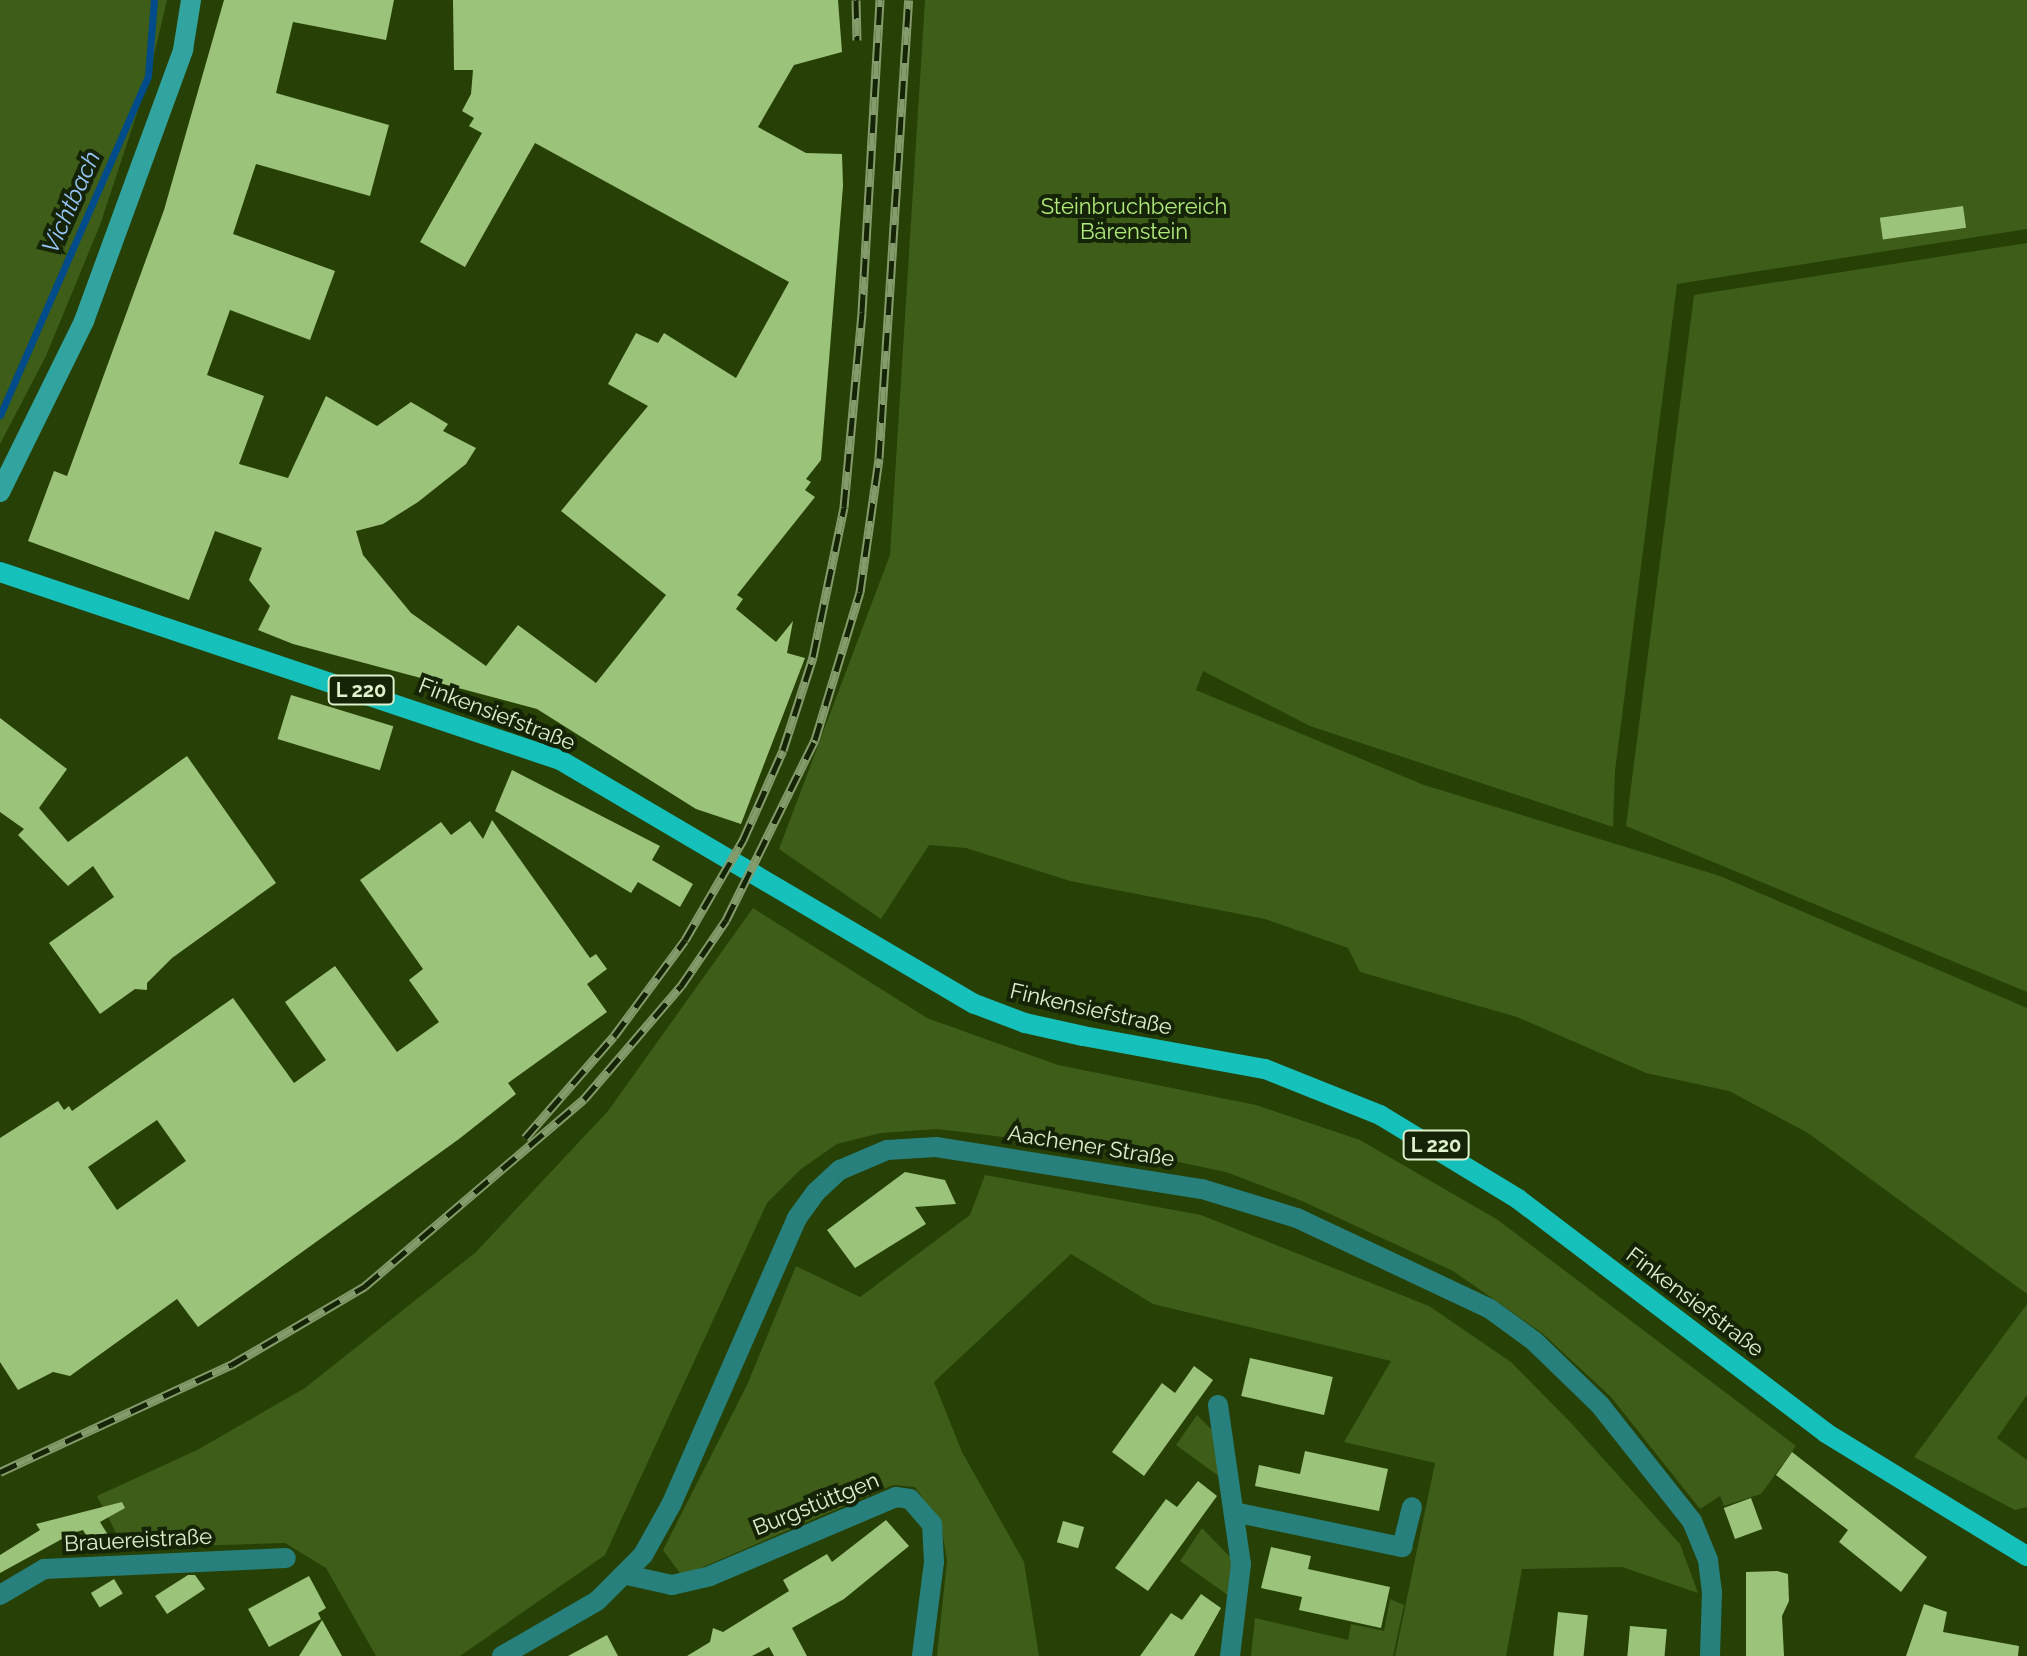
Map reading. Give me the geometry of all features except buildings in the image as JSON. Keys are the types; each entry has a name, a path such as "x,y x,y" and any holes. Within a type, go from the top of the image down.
{"main road":[{"path":"0,492 84,321 183,50 191,0"},
{"name":"Finkensiefstraße","path":"0,572 535,750 706,847 929,980 1025,1023 1265,1069 1393,1122 1518,1199 1826,1433 2027,1556"}],"street":[{"name":"Aachener Straße","path":"502,1656 597,1601 627,1575 671,1505 797,1218 840,1170 887,1150 936,1147 1202,1189 1297,1218 1490,1309 1534,1341 1600,1405 1692,1521 1708,1560 1712,1592 1710,1656"},
{"path":"1218,1405 1241,1564 1230,1656"},
{"name":"Burgstüttgen","path":"627,1575 672,1585 710,1576 896,1497 910,1499 932,1524 934,1562 922,1656"},
{"path":"1234,1512 1402,1547 1412,1507"},
{"name":"Brauereistraße","path":"0,1595 44,1569 286,1558"}],"green space":[{"path":"0,0 167,0 149,77 100,225 46,356 0,444"},
{"name":"Steinbruchbereich Bärenstein","path":"925,0 2027,0 2027,229 1677,284 1615,771 1613,827 1310,726 1203,671 1196,690 1424,785 1720,876 2027,1008 2027,1294 1808,1133 1729,1091 1646,1073 1517,1017 1360,972 1348,948 1265,919 1070,881 966,848 929,845 881,919 779,849 890,555"},
{"path":"2027,243 2027,992 1626,826 1694,295"},
{"path":"753,908 927,1018 1058,1065 1256,1105 1360,1140 1498,1220 1796,1446 1761,1494 1724,1506 1720,1496 1700,1509 1611,1397 1542,1333 1453,1271 1302,1201 1226,1172 1136,1153 937,1129 881,1133 837,1144 801,1169 767,1203 605,1555 460,1656 376,1656 326,1568 285,1543 124,1548 97,1496 197,1450 305,1388 476,1252 608,1111"},
{"path":"985,1175 1201,1215 1429,1306 1511,1362 1572,1424 1680,1544 1698,1593 1622,1567 1522,1569 1506,1656 1395,1656 1435,1463 1344,1442 1391,1361 1153,1304 1071,1254 934,1382 962,1452 1024,1562 1039,1656 937,1656 947,1561 941,1524 915,1487 893,1485 682,1576 663,1550 747,1385 796,1266 860,1297 970,1215"},
{"path":"2027,1304 2027,1395 1997,1438 2027,1460 2027,1507 2015,1510 1914,1457"},
{"path":"1197,1415 1212,1430 1220,1477 1176,1445"},
{"path":"1202,1528 1232,1559 1229,1596 1180,1561"},
{"path":"1390,1599 1404,1605 1393,1656 1251,1656 1255,1618 1348,1640 1351,1624 1384,1631"}],"waterway":[{"name":"Vichtbach","path":"0,415 148,76 154,0"}],"railway":[{"path":"856,0 857,40"},
{"path":"525,1138 614,1036 685,940 743,840 783,750 813,657 844,507 862,312 880,0"},
{"path":"0,1472 231,1365 365,1286 584,1099 681,986 726,920 815,740 860,592 879,458 909,0"}]}
